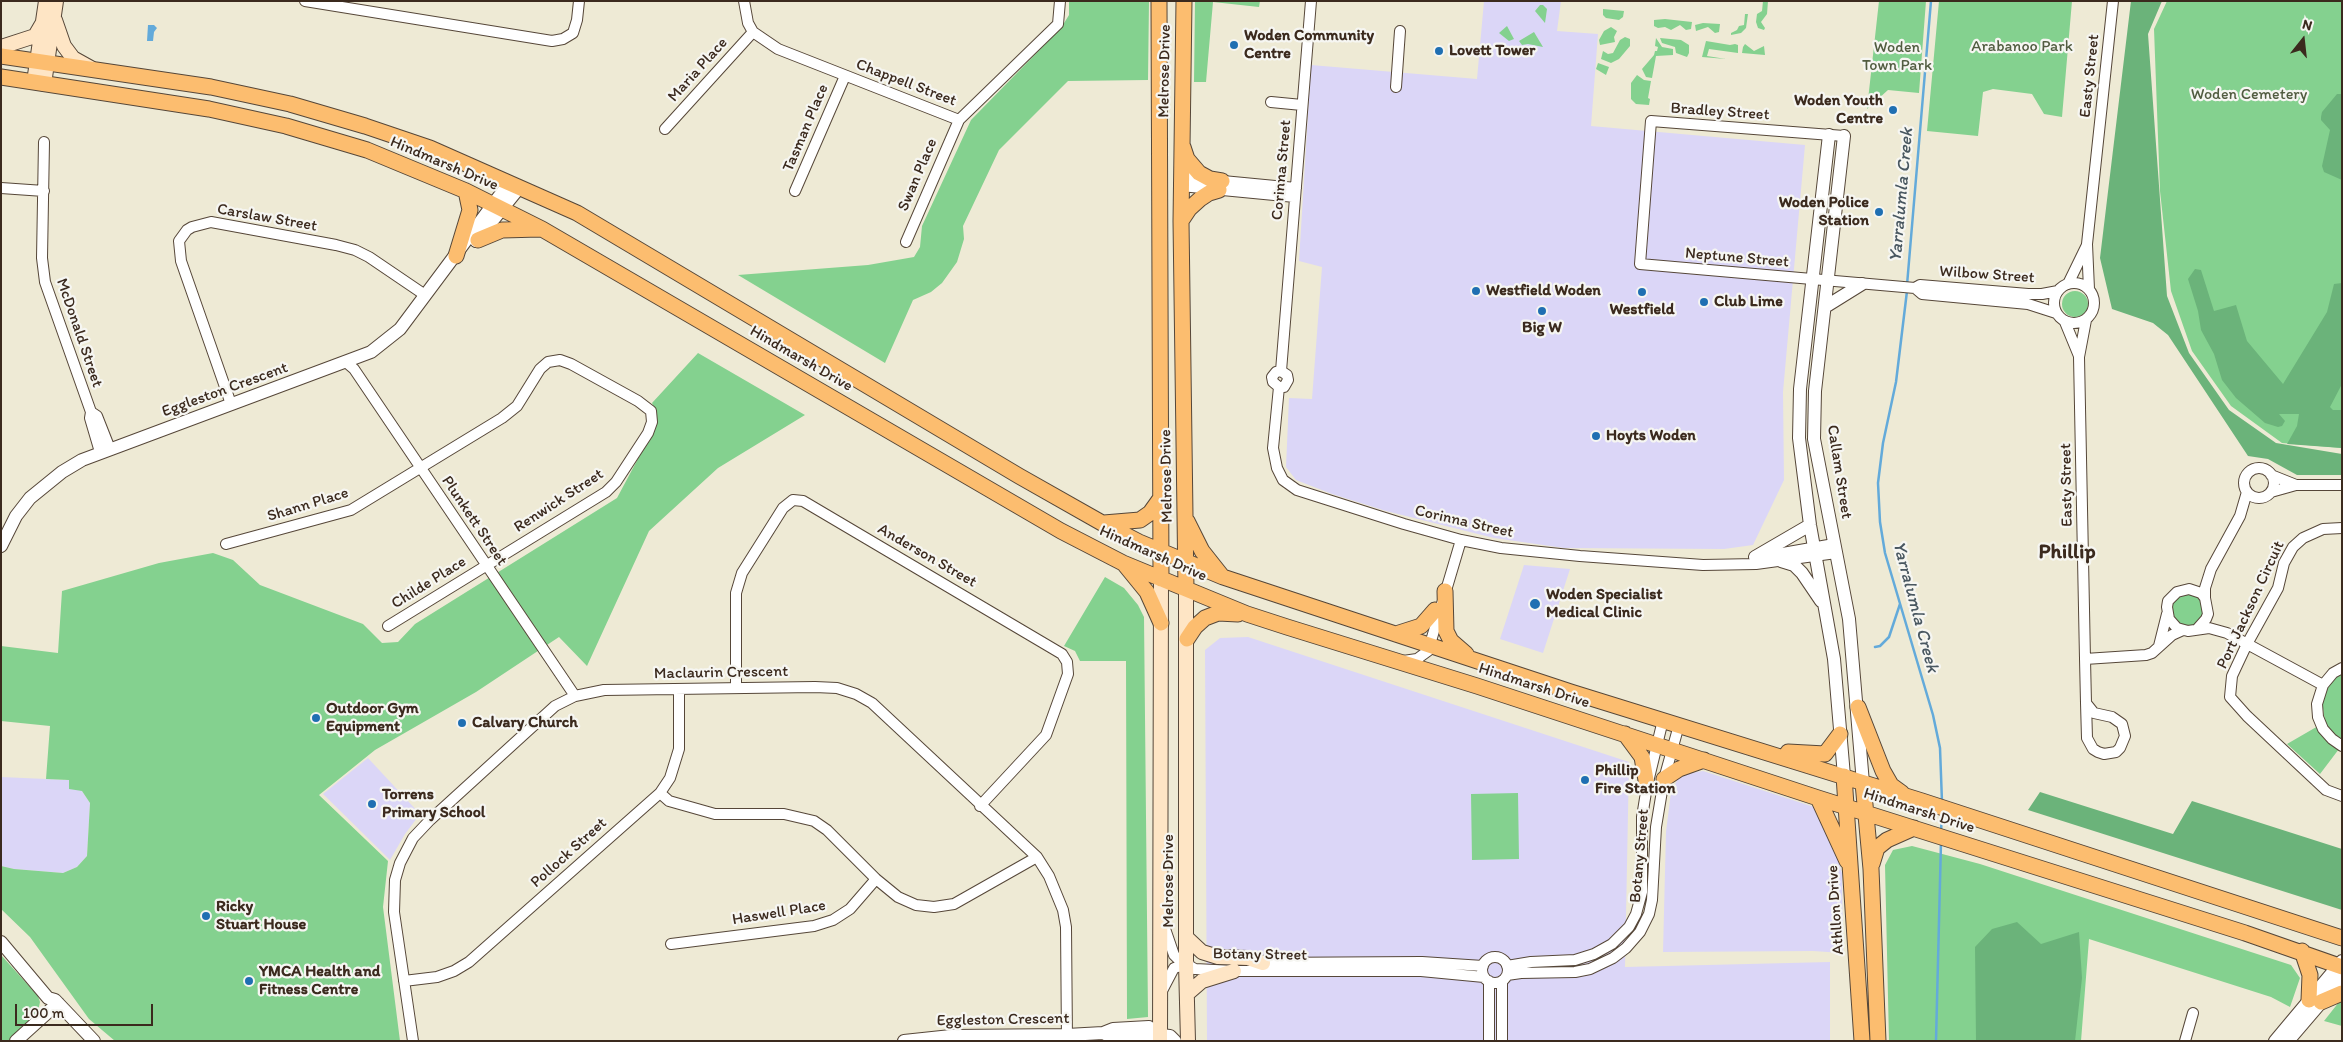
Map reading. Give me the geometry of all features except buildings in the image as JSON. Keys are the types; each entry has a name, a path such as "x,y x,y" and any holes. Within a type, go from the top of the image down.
{"main road":[{"path":"46,1 50,19 64,46 73,58 91,68"},
{"path":"39,83 50,19 56,1"},
{"name":"Melrose Drive","path":"1159,1 1161,181 1160,996 1166,1038"},
{"name":"Melrose Drive","path":"1184,1 1181,267 1186,517 1186,964 1188,1041"},
{"path":"1,47 35,36 50,19"},
{"name":"Hindmarsh Drive","path":"1,56 211,87 290,104 430,148 576,214 1019,476 1102,523 1223,577 1396,634 1425,648 1471,658 1963,814 2342,938"},
{"name":"Hindmarsh Drive","path":"1,77 209,109 286,126 367,150 466,191 542,229 1061,531 1123,563 1161,579 1247,614 1400,661 1818,798 2302,951 2341,968"},
{"path":"1161,255 1179,242 1181,228 1189,209 1221,185 1199,173 1187,159 1181,141"},
{"path":"1161,181 1181,182"},
{"path":"456,256 470,210 466,191"},
{"path":"478,240 502,230 542,229"},
{"path":"1161,255 1172,259 1181,267"},
{"path":"1102,523 1140,520 1150,513 1160,500"},
{"path":"1186,517 1202,551 1223,577"},
{"path":"1123,563 1147,592 1161,623"},
{"path":"1445,591 1446,631 1451,641 1471,658"},
{"path":"1396,634 1421,626 1435,610"},
{"path":"1187,639 1195,627 1205,618 1218,614 1247,614"},
{"path":"1858,707 1883,771 1891,786 1906,796"},
{"path":"1625,734 1642,757 1647,786"},
{"path":"1747,746 1809,754 1825,754 1840,734"},
{"path":"1664,779 1679,768 1704,760"},
{"name":"Athllon Drive","path":"1844,776 1862,1041"},
{"path":"1863,783 1871,869 1878,1041"},
{"path":"1818,798 1851,870"},
{"path":"1871,869 1878,848 1887,840 1918,830"},
{"path":"2304,924 2342,925"},
{"path":"1186,937 1202,952 1218,958 1248,958 1262,963"},
{"path":"2302,951 2310,975 2315,1001 2342,993"},
{"path":"1187,994 1202,981 1234,971"}],"street":[{"path":"305,1 552,41 563,40 572,33 577,20 579,1"},
{"path":"744,1 748,23 753,32"},
{"name":"Chappell Street","path":"753,32 778,49 960,120 1058,24 1060,1"},
{"name":"Corinna Street","path":"1311,1 1281,371 1288,375 1288,380 1284,386 1279,387 1273,448 1277,468 1287,484 1297,490 1333,502 1461,540 1501,548 1703,565 1781,561 1835,548"},
{"name":"Easty Street","path":"2089,289 2087,244 2113,1"},
{"path":"1396,88 1400,31"},
{"name":"Maria Place","path":"665,129 753,32"},
{"name":"Tasman Place","path":"795,191 845,76"},
{"path":"1271,102 1302,105"},
{"name":"Swan Place","path":"906,242 960,120"},
{"name":"Bradley Street","path":"1644,264 1640,264 1651,121 1844,136"},
{"name":"Callam Street","path":"1829,135 1800,389 1798,438 1814,552 1826,608 1834,659 1844,776"},
{"name":"Callam Street","path":"1844,136 1815,391 1814,439 1849,619 1863,783"},
{"name":"McDonald Street","path":"44,142 42,258 45,282 91,412 90,418 105,451"},
{"path":"1181,182 1295,192"},
{"name":"Eggleston Crescent","path":"456,256 478,240 514,185"},
{"path":"1,188 44,191"},
{"name":"Eggleston Crescent","path":"1,546 16,516 45,484 62,472 105,451 347,363 371,352 400,328 456,256 470,234 498,207"},
{"name":"Carslaw Street","path":"231,404 181,261 179,241 187,230 192,227 211,222 354,250 369,257 425,295"},
{"name":"Easty Street","path":"2068,284 2087,244"},
{"name":"Neptune Street","path":"1644,264 1828,281"},
{"name":"Wilbow Street","path":"1828,281 1899,288 1915,288 1920,285 2028,294 2058,291"},
{"path":"1825,307 1862,284"},
{"path":"2068,284 2079,284 2089,289 2095,302 2091,316 2076,324 2065,322 2056,313 2054,301 2058,291 2068,284"},
{"name":"Wilbow Street","path":"1915,288 1922,294 2028,304 2056,313"},
{"name":"Easty Street","path":"2086,320 2079,356 2086,703 2089,744 2092,749 2104,754 2116,752 2120,748 2125,736 2122,724 2112,717 2094,713 2086,703"},
{"name":"Easty Street","path":"2065,322 2079,356"},
{"name":"Renwick Street","path":"419,468 502,418 517,406 540,369 548,362 560,360 571,364 638,401 651,411 652,422 648,433 616,482 606,492 486,566"},
{"name":"Plunkett Street","path":"347,363 354,369 419,468 576,696"},
{"name":"Shann Place","path":"226,544 352,510 419,468"},
{"path":"2261,498 2253,497 2247,492 2244,484 2250,471 2264,469 2271,475 2296,485"},
{"path":"2271,475 2274,483 2271,492"},
{"path":"2240,516 2271,492 2296,485 2342,485"},
{"path":"2198,628 2206,619 2207,603 2205,588 2211,569 2240,516 2247,492"},
{"name":"Anderson Street","path":"736,688 736,593 742,573 782,508 793,500 804,501 1056,648 1067,662 1068,674 1046,735 980,806"},
{"path":"1755,558 1810,526"},
{"name":"Port Jackson Circuit","path":"2342,528 2323,529 2301,538 2292,547 2284,563 2278,588 2247,644 2232,676 2230,697 2247,716 2326,790 2332,794 2342,796"},
{"path":"1400,661 1425,648 1461,540"},
{"name":"Corinna Street","path":"1740,564 1755,558 1814,552"},
{"path":"1781,561 1794,566 1802,573 1826,608"},
{"name":"Childe Place","path":"388,626 486,566"},
{"path":"2189,589 2211,569"},
{"path":"2158,647 2165,629 2168,601 2183,589 2200,593 2207,603 2213,618 2228,633"},
{"path":"1431,671 1424,662 1425,648 1435,610 1445,591"},
{"path":"2167,613 2172,624 2183,630"},
{"path":"2085,658 2134,657 2152,653 2172,635 2183,630 2198,628 2217,629 2228,633 2323,685"},
{"path":"2342,668 2332,674 2323,685 2317,704 2318,717 2327,734 2342,746"},
{"name":"Maclaurin Crescent","path":"413,1041 393,897 395,880 408,846 430,820 555,706 576,696 604,690 736,688 837,688 856,694 872,703 890,719 980,806 1037,857 1049,876 1063,910 1066,927 1067,1038"},
{"name":"Pollock Street","path":"404,981 436,977 454,971 469,962 660,793 670,778 679,749 679,689"},
{"name":"Botany Street","path":"1506,974 1531,962 1575,960 1594,954 1612,944 1629,926 1636,914 1642,892 1642,817 1647,786 1663,720"},
{"name":"Botany Street","path":"1506,974 1575,972 1590,969 1612,958 1636,938 1649,914 1652,900 1656,827 1664,779 1679,725"},
{"path":"660,793 670,801 715,814 784,814 814,821 827,830 876,879 898,897 916,905 934,907 954,904 1037,857"},
{"name":"Haswell Place","path":"671,944 814,926 834,920 850,910 876,879"},
{"path":"1160,996 1171,971 1186,964 1171,950 1161,915"},
{"path":"1,942 82,1041"},
{"path":"1489,1041 1486,979 1483,966 1488,959 1495,957 1502,960 1506,974 1502,1041"},
{"name":"Botany Street","path":"1186,964 1422,962 1483,966"},
{"name":"Botany Street","path":"1186,964 1199,969 1234,971 1421,971 1486,979"},
{"path":"2288,1041 2315,1001 2341,968"},
{"path":"1486,979 1496,983 1506,974"},
{"path":"2275,1041 2315,1001"},
{"path":"16,1041 55,1006"},
{"path":"26,1041 55,1006"},
{"path":"55,1006 94,1041"},
{"path":"1166,1038 1178,1029 1188,1011"},
{"path":"2185,1041 2193,1013"},
{"name":"Eggleston Crescent","path":"904,1041 951,1036 1067,1038 1103,1033 1113,1038 1148,1040 1166,1038"}],"shaded area":[{"path":"1484,1 1561,1 1557,31 1598,34 1591,126 1805,145 1783,392 1784,480 1753,545 1724,549 1564,548 1494,538 1386,511 1332,494 1296,480 1286,467 1289,398 1312,399 1322,267 1299,261 1311,65 1477,79"},
{"name":"Woden Specialist Medical Clinic","path":"1524,565 1570,569 1543,653 1500,639"},
{"path":"1248,637 1629,762 1625,967 1830,962 1830,1041 1207,1041 1205,650 1220,638"},
{"name":"Torrens Primary School","path":"368,758 420,814 405,834 390,860 323,794"},
{"path":"1703,771 1814,807 1826,823 1842,873 1843,953 1813,951 1663,952 1666,832 1671,792 1680,775"},
{"path":"1,777 69,780 82,791 90,803 87,856 77,867 63,873 14,869 1,866"}],"green space":[{"path":"1069,1 1149,1 1148,80 1068,81 999,150 963,226 964,239 957,262 942,283 931,292 913,300 885,363 738,275 868,265 914,257 920,247 922,226 971,120 1061,28 1069,15"},
{"path":"1195,1 1260,1 1259,7 1213,2 1206,82 1194,82"},
{"path":"1763,1 1768,1 1767,14 1761,22 1765,28 1764,30 1758,28 1756,22 1757,14 1762,11"},
{"name":"Woden Town Park","path":"1879,1 1926,1 1919,93 1888,90 1867,109"},
{"name":"Arabanoo Park","path":"1939,1 2072,1 2062,117 2044,114 2032,94 1993,89 1983,92 1978,136 1927,131"},
{"path":"2131,1 2162,1 2148,34 2167,296 2189,353 2229,410 2276,443 2342,454 2342,475 2297,475 2268,459 2248,456 2168,335 2153,323 2112,309 2100,258"},
{"name":"Woden Cemetery","path":"2167,1 2342,1 2342,448 2282,443 2231,406 2192,351 2171,291 2160,191 2154,29"},
{"path":"1540,5 1547,9 1545,23 1535,11"},
{"path":"1603,9 1624,11 1623,17 1619,20 1606,18 1603,15"},
{"path":"1745,14 1748,14 1746,28 1741,33 1731,35 1739,26 1744,25"},
{"path":"1665,19 1692,22 1691,29 1686,30 1680,25 1671,30 1665,27 1658,28 1654,26 1654,20"},
{"path":"1703,23 1720,24 1719,32 1715,33 1708,27 1696,31 1695,25"},
{"path":"1507,26 1514,39 1509,41 1499,33"},
{"path":"1611,27 1617,31 1614,37 1615,42 1600,45 1599,40 1604,31"},
{"path":"1534,32 1543,47 1528,44 1522,45 1519,41"},
{"path":"1625,37 1630,39 1630,46 1619,59 1611,63 1601,59 1603,51 1608,54 1613,53 1620,40"},
{"path":"1656,38 1662,47 1673,49 1673,55 1656,56 1652,78 1646,77 1642,69 1654,55 1655,51 1657,51 1658,47 1655,46"},
{"path":"1660,38 1681,40 1689,45 1687,57 1676,53 1675,47 1662,43"},
{"path":"1706,41 1738,45 1738,53 1709,49 1707,56 1726,59 1702,57"},
{"path":"1745,44 1754,51 1764,46 1765,55 1742,53"},
{"path":"1598,63 1609,67 1606,75 1596,69"},
{"path":"1637,75 1644,80 1651,81 1648,98 1650,99 1649,105 1636,104 1631,99 1631,83"},
{"path":"2337,94 2342,94 2342,180 2324,172 2322,166 2330,130 2321,120 2322,112"},
{"path":"2195,269 2201,270 2214,311 2236,305 2247,341 2283,384 2327,312 2334,284 2342,283 2342,384 2330,407 2333,410 2342,410 2342,448 2287,444 2297,426 2299,414 2279,414 2285,421 2282,426 2278,427 2265,423 2236,398 2222,380 2214,354 2201,330 2198,311 2188,279"},
{"path":"2075,291 2085,294 2088,304 2085,314 2075,317 2065,314 2062,304 2065,294"},
{"path":"698,353 805,415 718,468 649,531 587,666 559,637 476,692 375,750 319,795 388,861 383,907 400,1041 115,1041 89,1019 30,937 1,909 1,866 14,869 63,873 77,867 87,856 90,803 82,791 69,789 69,780 46,779 50,726 1,721 1,646 58,653 62,591 159,563 213,553 233,560 260,585 363,624 382,643 398,642 415,624 617,498 656,425 656,411 652,403"},
{"path":"1105,577 1124,588 1138,605 1144,617 1148,1017 1127,1019 1126,661 1080,661 1075,651 1064,646"},
{"path":"2198,593 2207,608 2201,624 2184,629 2172,620 2169,606 2177,594"},
{"path":"2342,669 2342,745 2320,774 2287,744 2325,722 2322,701 2326,687"},
{"path":"2040,792 2173,834 2192,801 2342,849 2342,910 2028,810"},
{"path":"1518,793 1519,859 1472,860 1471,794"},
{"path":"1912,846 1980,864 2291,965 2300,978 2290,1007 2271,997 2089,939 2081,1041 1889,1041 1885,865 1893,850"},
{"path":"2017,922 2041,944 2079,932 2082,978 2075,1041 1976,1041 1975,947 1992,929"},
{"path":"1,955 38,996 40,1002 38,1011 9,1041 1,1041"},
{"path":"2342,1001 2342,1026 2324,1021 2339,1002"}],"water":[{"path":"148,25 154,25 157,28 154,32 153,41 147,41"}],"waterway":[{"name":"Yarralumla Creek","path":"1907,285 1931,1"},
{"name":"Yarralumla Creek","path":"1907,291 1896,382 1883,443 1878,483 1880,522 1885,553 1933,715 1940,748 1942,802"},
{"path":"1875,647 1880,646 1889,637 1900,604"},
{"name":"Yarralumla Creek","path":"1941,832 1942,812"},
{"name":"Yarralumla Creek","path":"1936,1041 1941,842"}],"place":[{"name":"Woden Community Centre","path":"1234,45"},
{"name":"Lovett Tower","path":"1439,51"},
{"name":"Woden Youth Centre","path":"1893,110"},
{"name":"Woden Police Station","path":"1879,212"},
{"name":"Westfield Woden","path":"1476,291"},
{"name":"Westfield","path":"1642,292"},
{"name":"Club Lime","path":"1704,302"},
{"name":"Big W","path":"1542,311"},
{"name":"Hoyts Woden","path":"1596,436"},
{"name":"Woden Specialist Medical Clinic","path":"1535,604"},
{"name":"Outdoor Gym Equipment","path":"316,718"},
{"name":"Calvary Church","path":"462,723"},
{"name":"Phillip Fire Station","path":"1585,780"},
{"name":"Torrens Primary School","path":"372,804"},
{"name":"Ricky Stuart House","path":"206,916"},
{"name":"YMCA Health and Fitness Centre","path":"249,981"}],"district":[{"name":"Phillip","path":"2067,553"}]}
